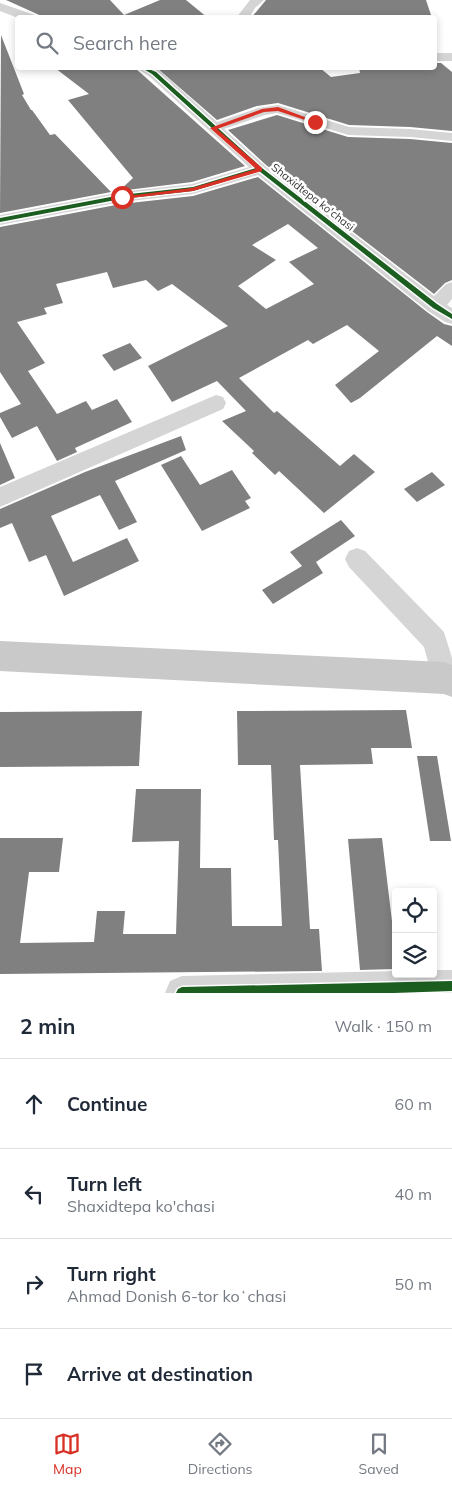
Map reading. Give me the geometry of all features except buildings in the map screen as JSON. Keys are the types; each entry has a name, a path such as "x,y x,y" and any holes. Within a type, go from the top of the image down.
{"main road":[{"path":"0,656 448,679"}],"street":[{"path":"244,15 251,5 258,0"},
{"path":"0,7 23,15"},
{"path":"437,58 452,57"},
{"name":"Shaxidtepa ko'chasi","path":"157,70 213,128 260,169 435,306 452,317"},
{"path":"213,128 263,110 278,109 348,131 410,133 452,138"},
{"path":"0,220 122,197 193,189 260,169"},
{"path":"435,306 452,288"},
{"path":"0,498 216,403"},
{"path":"357,558 436,641 448,679"},
{"path":"182,993 452,986"}],"cycle path":[{"path":"148,70 154,73 260,169 435,306 452,317"},
{"path":"0,220 121,197 193,189 260,169"},
{"path":"182,993 452,986"}],"route":[{"path":"122,197 193,189 227,181 260,169 213,128 263,110 278,109 315,122"}]}
